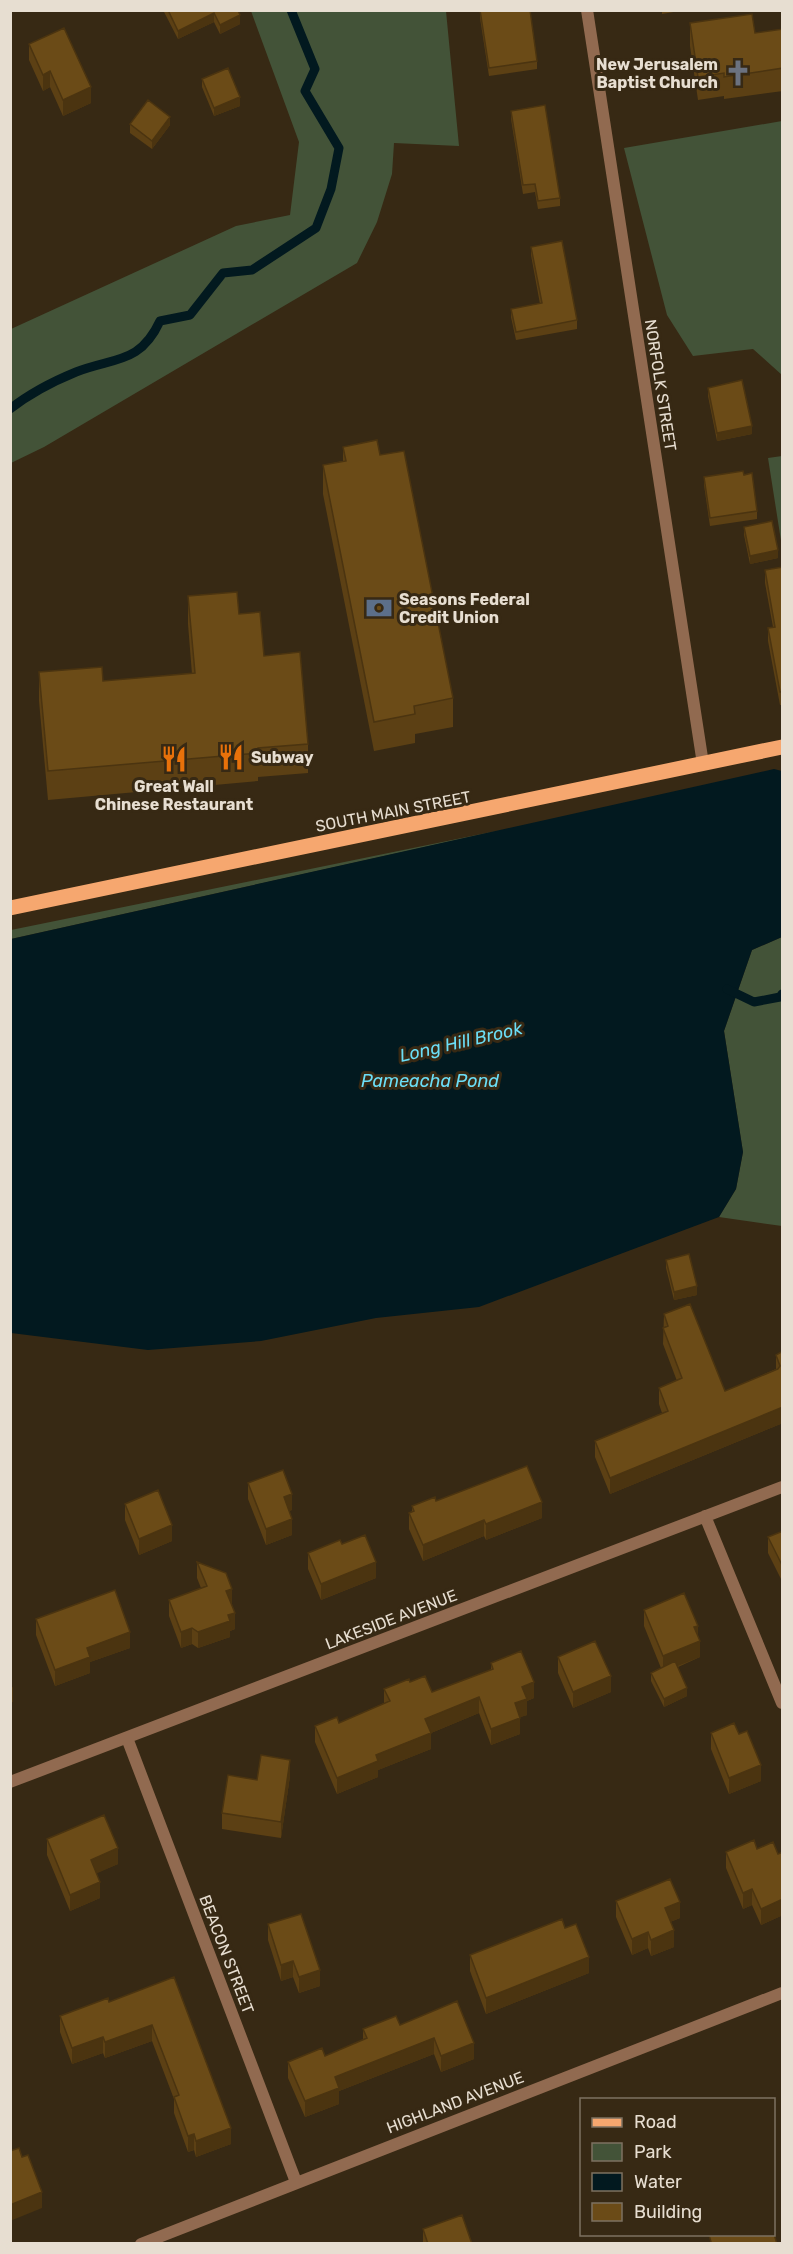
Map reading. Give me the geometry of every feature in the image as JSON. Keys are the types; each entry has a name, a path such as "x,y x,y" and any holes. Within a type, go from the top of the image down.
{"main road":[{"name":"SOUTH MAIN STREET","path":"10,908 783,747"}],"street":[{"name":"NORFOLK STREET","path":"587,10 703,764"},
{"name":"LAKESIDE AVENUE","path":"10,1782 783,1487"},
{"path":"705,1516 783,1703"},
{"name":"BEACON STREET","path":"127,1738 296,2182"},
{"name":"HIGHLAND AVENUE","path":"141,2244 783,1993"}],"green space":[{"path":"251,11 446,11 459,146 394,143 392,174 377,222 357,263 44,447 11,463 11,329 236,226 290,215 299,142"},
{"path":"782,121 782,375 753,349 693,356 667,315 624,148"},
{"path":"782,456 782,547 768,458"},
{"path":"501,830 11,939 11,930"},
{"path":"782,937 782,1226 719,1217 736,1189 743,1152 724,1031 752,950"}],"water":[{"name":"Pameacha Pond","path":"774,769 782,771 782,937 752,950 724,1031 743,1152 736,1189 719,1217 479,1307 376,1318 261,1341 148,1350 11,1333 11,939"}],"building":[{"path":"168,10 238,10 240,15 220,25 214,13 178,31"},
{"path":"480,10 530,10 537,61 489,68"},
{"path":"752,14 755,33 783,29 783,68 724,77 724,73 698,77 690,23"},
{"path":"64,28 91,87 63,100 50,71 43,75 29,44"},
{"path":"228,68 240,97 214,108 202,79"},
{"path":"148,100 170,117 152,141 130,124"},
{"path":"545,105 560,198 538,201 535,184 523,185 511,111"},
{"path":"562,241 577,320 516,332 511,309 542,303 531,247"},
{"path":"742,380 752,426 717,433 708,388"},
{"path":"377,440 380,455 404,451 453,698 414,706 415,714 374,722 323,465 346,461 343,447"},
{"path":"743,471 744,475 752,473 757,511 710,518 704,477"},
{"path":"772,521 778,550 750,556 744,527"},
{"path":"783,567 783,692 780,692 768,628 775,627 765,570"},
{"path":"237,592 239,614 260,612 264,656 300,652 308,744 258,748 258,753 48,771 39,672 102,667 103,681 195,673 188,596"},
{"path":"689,1254 697,1286 674,1292 666,1260"},
{"path":"690,1304 725,1391 778,1369 780,1366 776,1355 783,1351 783,1407 610,1478 595,1441 668,1411 659,1388 682,1378 663,1328 668,1326 664,1314"},
{"path":"527,1466 542,1502 486,1524 484,1520 423,1545 409,1513 414,1511 412,1506 435,1497 436,1501"},
{"path":"283,1470 292,1494 284,1497 292,1519 266,1529 248,1483"},
{"path":"158,1490 172,1525 139,1539 125,1504"},
{"path":"783,1531 783,1567 768,1537"},
{"path":"365,1535 376,1562 321,1584 308,1553 340,1540 342,1544"},
{"path":"197,1562 226,1573 232,1589 226,1591 235,1613 228,1615 230,1621 198,1632 192,1628 181,1632 169,1600 207,1586"},
{"path":"115,1590 130,1632 87,1648 90,1657 55,1670 36,1619"},
{"path":"684,1593 698,1626 694,1627 700,1641 663,1656 644,1610"},
{"path":"595,1641 611,1676 573,1692 558,1657"},
{"path":"521,1651 534,1682 522,1687 527,1699 515,1703 520,1718 491,1729 479,1697 425,1719 431,1733 376,1755 378,1761 337,1778 315,1726 337,1717 339,1723 390,1701 384,1689 409,1679 410,1682 425,1676 432,1692 493,1669 491,1663"},
{"path":"675,1661 687,1688 664,1699 651,1673"},
{"path":"734,1723 739,1734 747,1731 761,1765 729,1778 711,1733"},
{"path":"261,1755 290,1760 281,1822 222,1813 228,1775 257,1780"},
{"path":"104,1815 118,1848 91,1860 100,1882 70,1895 47,1839"},
{"path":"754,1840 757,1849 773,1842 778,1854 783,1852 783,1899 761,1909 752,1889 743,1893 726,1852"},
{"path":"670,1879 680,1902 665,1908 674,1930 651,1940 648,1932 632,1939 616,1901"},
{"path":"301,1914 320,1970 299,1977 293,1961 281,1965 268,1924"},
{"path":"562,1919 565,1928 576,1924 589,1957 486,1998 470,1955"},
{"path":"174,1977 231,2128 196,2141 194,2134 188,2136 174,2097 179,2095 152,2025 105,2042 103,2037 72,2048 60,2016 108,1998 109,2002"},
{"path":"457,2001 474,2043 441,2056 434,2038 335,2077 339,2088 305,2101 288,2062 322,2048 325,2056 367,2038 363,2029 396,2016 400,2025"},
{"path":"19,2148 22,2157 28,2155 42,2192 10,2205 10,2151"},
{"path":"462,2215 472,2244 428,2244 423,2229"},
{"path":"709,2236 775,2236 777,2244 706,2244 711,2242"}],"waterway":[{"path":"10,409 50,384 90,367 114,361 135,352 144,345 160,321 190,315 223,273 252,270 316,228 331,189 339,148 305,91 315,69 291,10"},
{"name":"Long Hill Brook","path":"727,989 754,1002 780,997 782,994"}],"place":[{"name":"New Jerusalem Baptist Church","path":"738,73"},
{"name":"Seasons Federal Credit Union","path":"379,608"},
{"name":"Subway","path":"231,757"},
{"name":"Great Wall Chinese Restaurant","path":"174,759"}]}
